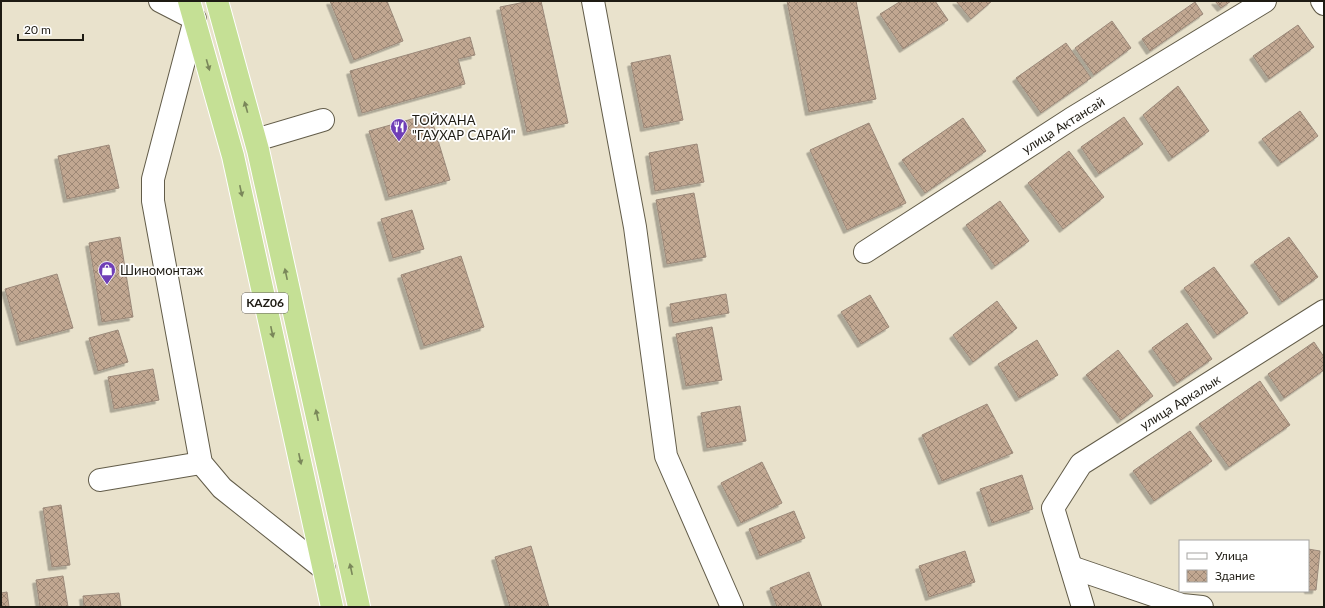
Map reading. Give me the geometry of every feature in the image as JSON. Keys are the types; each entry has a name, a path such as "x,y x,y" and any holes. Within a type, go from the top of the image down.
{"highway":[{"name":"KАZ06","path":"217,1 256,140 359,607"},
{"name":"KАZ06","path":"192,10 233,156 332,607"}],"street":[{"path":"160,1 192,10 153,179 153,201 201,463 222,488 324,569"},
{"path":"593,1 635,227 666,456 732,607"},
{"name":"улица Актансай","path":"865,252 1071,119 1265,1"},
{"path":"256,140 323,120"},
{"name":"улица Аркалык","path":"1070,567 1053,508 1081,464 1324,311"},
{"path":"100,480 201,463"},
{"path":"1070,567 1083,607"},
{"path":"1070,567 1182,605 1202,607"}],"building":[{"path":"330,1 387,1 403,41 354,60"},
{"path":"530,1 541,1 568,123 527,132 500,7"},
{"path":"787,1 856,1 876,99 809,112"},
{"path":"901,1 935,1 948,20 903,49 880,14"},
{"path":"956,1 992,1 971,19"},
{"path":"1215,1 1231,1 1221,8"},
{"path":"1195,2 1203,14 1150,51 1142,39"},
{"path":"1112,21 1131,48 1094,75 1075,48"},
{"path":"1298,25 1314,47 1269,79 1253,56"},
{"path":"470,37 475,55 458,59 465,84 362,113 350,71"},
{"path":"1066,43 1091,78 1041,113 1016,78"},
{"path":"670,55 683,120 644,128 631,63"},
{"path":"1178,86 1209,131 1172,158 1143,115"},
{"path":"1300,111 1318,136 1281,163 1262,139"},
{"path":"430,114 450,180 389,197 369,131"},
{"path":"1124,117 1143,144 1099,174 1081,147"},
{"path":"963,118 986,151 925,193 902,160"},
{"path":"869,123 906,203 847,230 810,150"},
{"path":"697,144 704,182 655,191 649,153"},
{"path":"109,145 119,188 67,199 58,156"},
{"path":"1069,151 1104,197 1063,229 1028,183"},
{"path":"694,193 706,257 667,264 656,200"},
{"path":"1000,201 1029,241 995,266 966,225"},
{"path":"412,210 424,249 393,258 381,219"},
{"path":"120,237 133,317 102,322 89,243"},
{"path":"1289,237 1318,277 1282,302 1254,262"},
{"path":"461,256 484,327 424,346 401,275"},
{"path":"1214,267 1248,313 1217,335 1184,288"},
{"path":"57,274 73,328 20,342 5,289"},
{"path":"726,294 729,313 673,323 670,304"},
{"path":"870,295 889,327 861,344 841,312"},
{"path":"997,301 1017,328 973,362 953,335"},
{"path":"1187,323 1212,359 1177,383 1152,348"},
{"path":"712,327 722,380 686,386 676,334"},
{"path":"118,330 128,362 98,371 89,338"},
{"path":"1037,340 1058,375 1019,398 998,364"},
{"path":"1314,342 1324,357 1324,370 1284,398 1268,374"},
{"path":"1118,350 1153,396 1121,420 1086,375"},
{"path":"153,369 159,400 114,409 108,377"},
{"path":"1260,381 1290,425 1229,467 1199,424"},
{"path":"987,404 1013,453 942,481 922,435"},
{"path":"740,406 746,441 707,448 701,413"},
{"path":"1190,431 1212,461 1154,501 1133,471"},
{"path":"762,462 782,503 741,523 721,483"},
{"path":"1022,475 1033,509 992,523 980,489"},
{"path":"61,505 70,565 52,567 43,508"},
{"path":"794,511 805,538 760,556 749,529"},
{"path":"531,546 549,607 510,607 495,557"},
{"path":"1309,549 1320,551 1316,590 1309,590"},
{"path":"965,551 975,582 929,597 919,566"},
{"path":"809,572 822,607 777,607 770,588"},
{"path":"63,576 68,607 40,607 36,580"},
{"path":"7,592 9,607 1,607 1,593"},
{"path":"119,593 121,607 84,607 83,596"}],"place":[{"name":"ТОЙХАНА \"ГАУХАР САРАЙ\"","path":"399,142"},
{"name":"Шиномонтаж","path":"107,285"}]}
